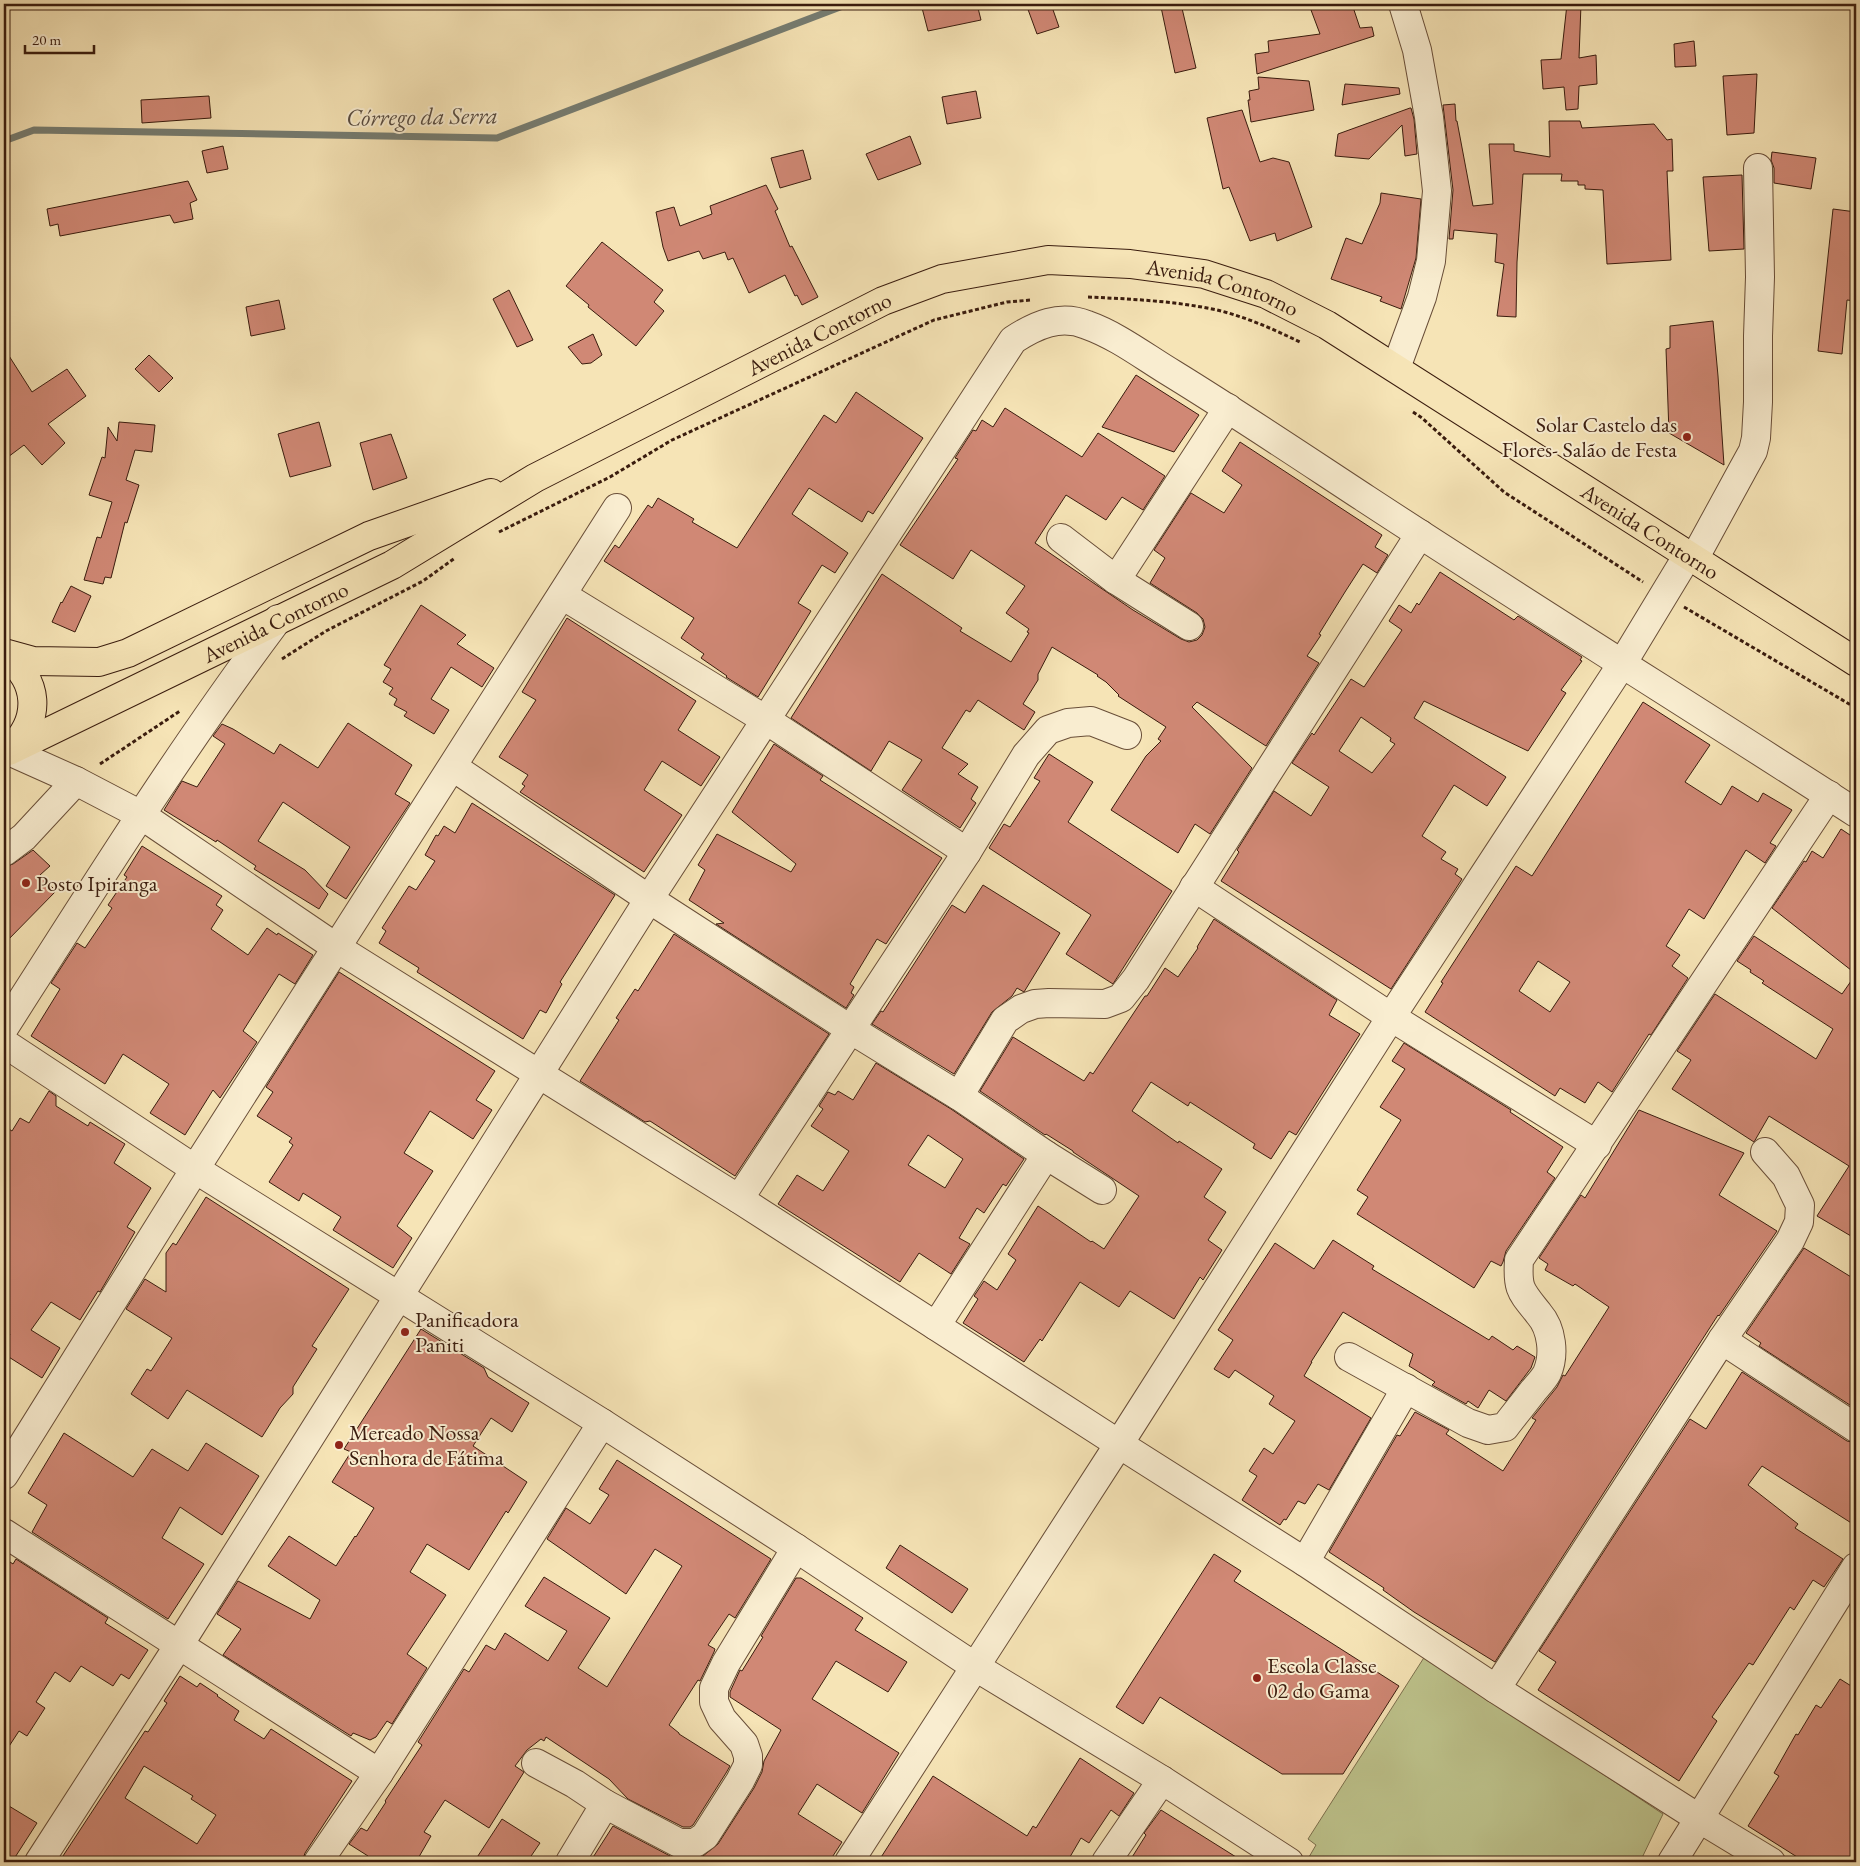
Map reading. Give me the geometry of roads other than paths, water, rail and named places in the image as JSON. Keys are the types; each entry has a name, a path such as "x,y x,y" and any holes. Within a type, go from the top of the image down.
{"main road":[{"name":"Avenida Contorno","path":"6,752 392,565 535,478 884,301 942,279 1048,260 1130,264 1204,274 1266,294 1327,324 1856,662"},
{"name":"Avenida Contorno","path":"4,654 33,661 99,662 128,653 369,536 535,478"},
{"path":"4,654 25,675 31,691 33,708 29,724 21,739 6,752"}],"street":[{"path":"1396,368 1422,297 1431,261 1437,191 1417,50 1402,4"},
{"path":"849,1862 1119,1444 1391,1017 1622,664 1663,595 1691,557 1753,451 1756,438 1760,276 1758,168"},
{"path":"38,1862 179,1645 649,899 1013,340 1032,328 1048,322 1066,320 1086,324 1113,338 1228,408 1420,534 1856,813"},
{"path":"1116,580 1228,408"},
{"path":"4,1475 195,1169 617,508"},
{"path":"959,1096 1006,1020 1021,1009 1035,1004 1049,1003 1105,1004 1121,998 1136,979 1420,534"},
{"path":"1062,538 1116,580 1189,626"},
{"path":"562,595 766,720 967,852"},
{"path":"4,1028 141,814 240,670 278,619"},
{"path":"739,1199 967,852 1026,756 1048,730 1068,723 1091,721 1128,735"},
{"path":"6,752 76,781 141,814 337,948 739,1199 1306,1562 1496,1689 1771,1862"},
{"path":"453,766 649,899 850,1029 959,1096 1046,1155 1102,1190"},
{"path":"4,852 24,837 76,781"},
{"path":"1349,1358 1468,1423 1488,1430 1505,1427 1547,1374 1551,1359 1551,1345 1547,1328 1541,1316 1524,1296 1518,1280 1519,1260 1829,796"},
{"path":"1194,887 1391,1017 1597,1145"},
{"path":"4,1043 195,1169 602,1423 974,1666 1162,1780 1289,1862"},
{"path":"1496,1689 1722,1340 1790,1240 1799,1222 1800,1205 1786,1176 1765,1152"},
{"path":"936,1326 1046,1155"},
{"path":"1722,1340 1856,1428"},
{"path":"1306,1562 1406,1388"},
{"path":"318,1862 379,1773 602,1423"},
{"path":"4,1533 379,1773"},
{"path":"536,1763 575,1784 604,1804 679,1843 695,1843 706,1836 748,1765 748,1756 744,1744 722,1719 714,1702 714,1688 726,1663 796,1548"},
{"path":"1672,1862 1856,1567"},
{"path":"1106,1862 1162,1780"},
{"path":"570,1862 604,1804"}],"waterway":[{"name":"Córrego da Serra","path":"4,141 34,130 497,138 848,4"}],"place":[{"name":"Solar Castelo das Flores- Salão de Festa","path":"1687,437"},
{"name":"Posto Ipiranga","path":"26,883"},
{"name":"Panificadora Paniti","path":"405,1332"},
{"name":"Mercado Nossa Senhora de Fátima","path":"339,1445"},
{"name":"Escola Classe 02 do Gama","path":"1257,1678"}]}
